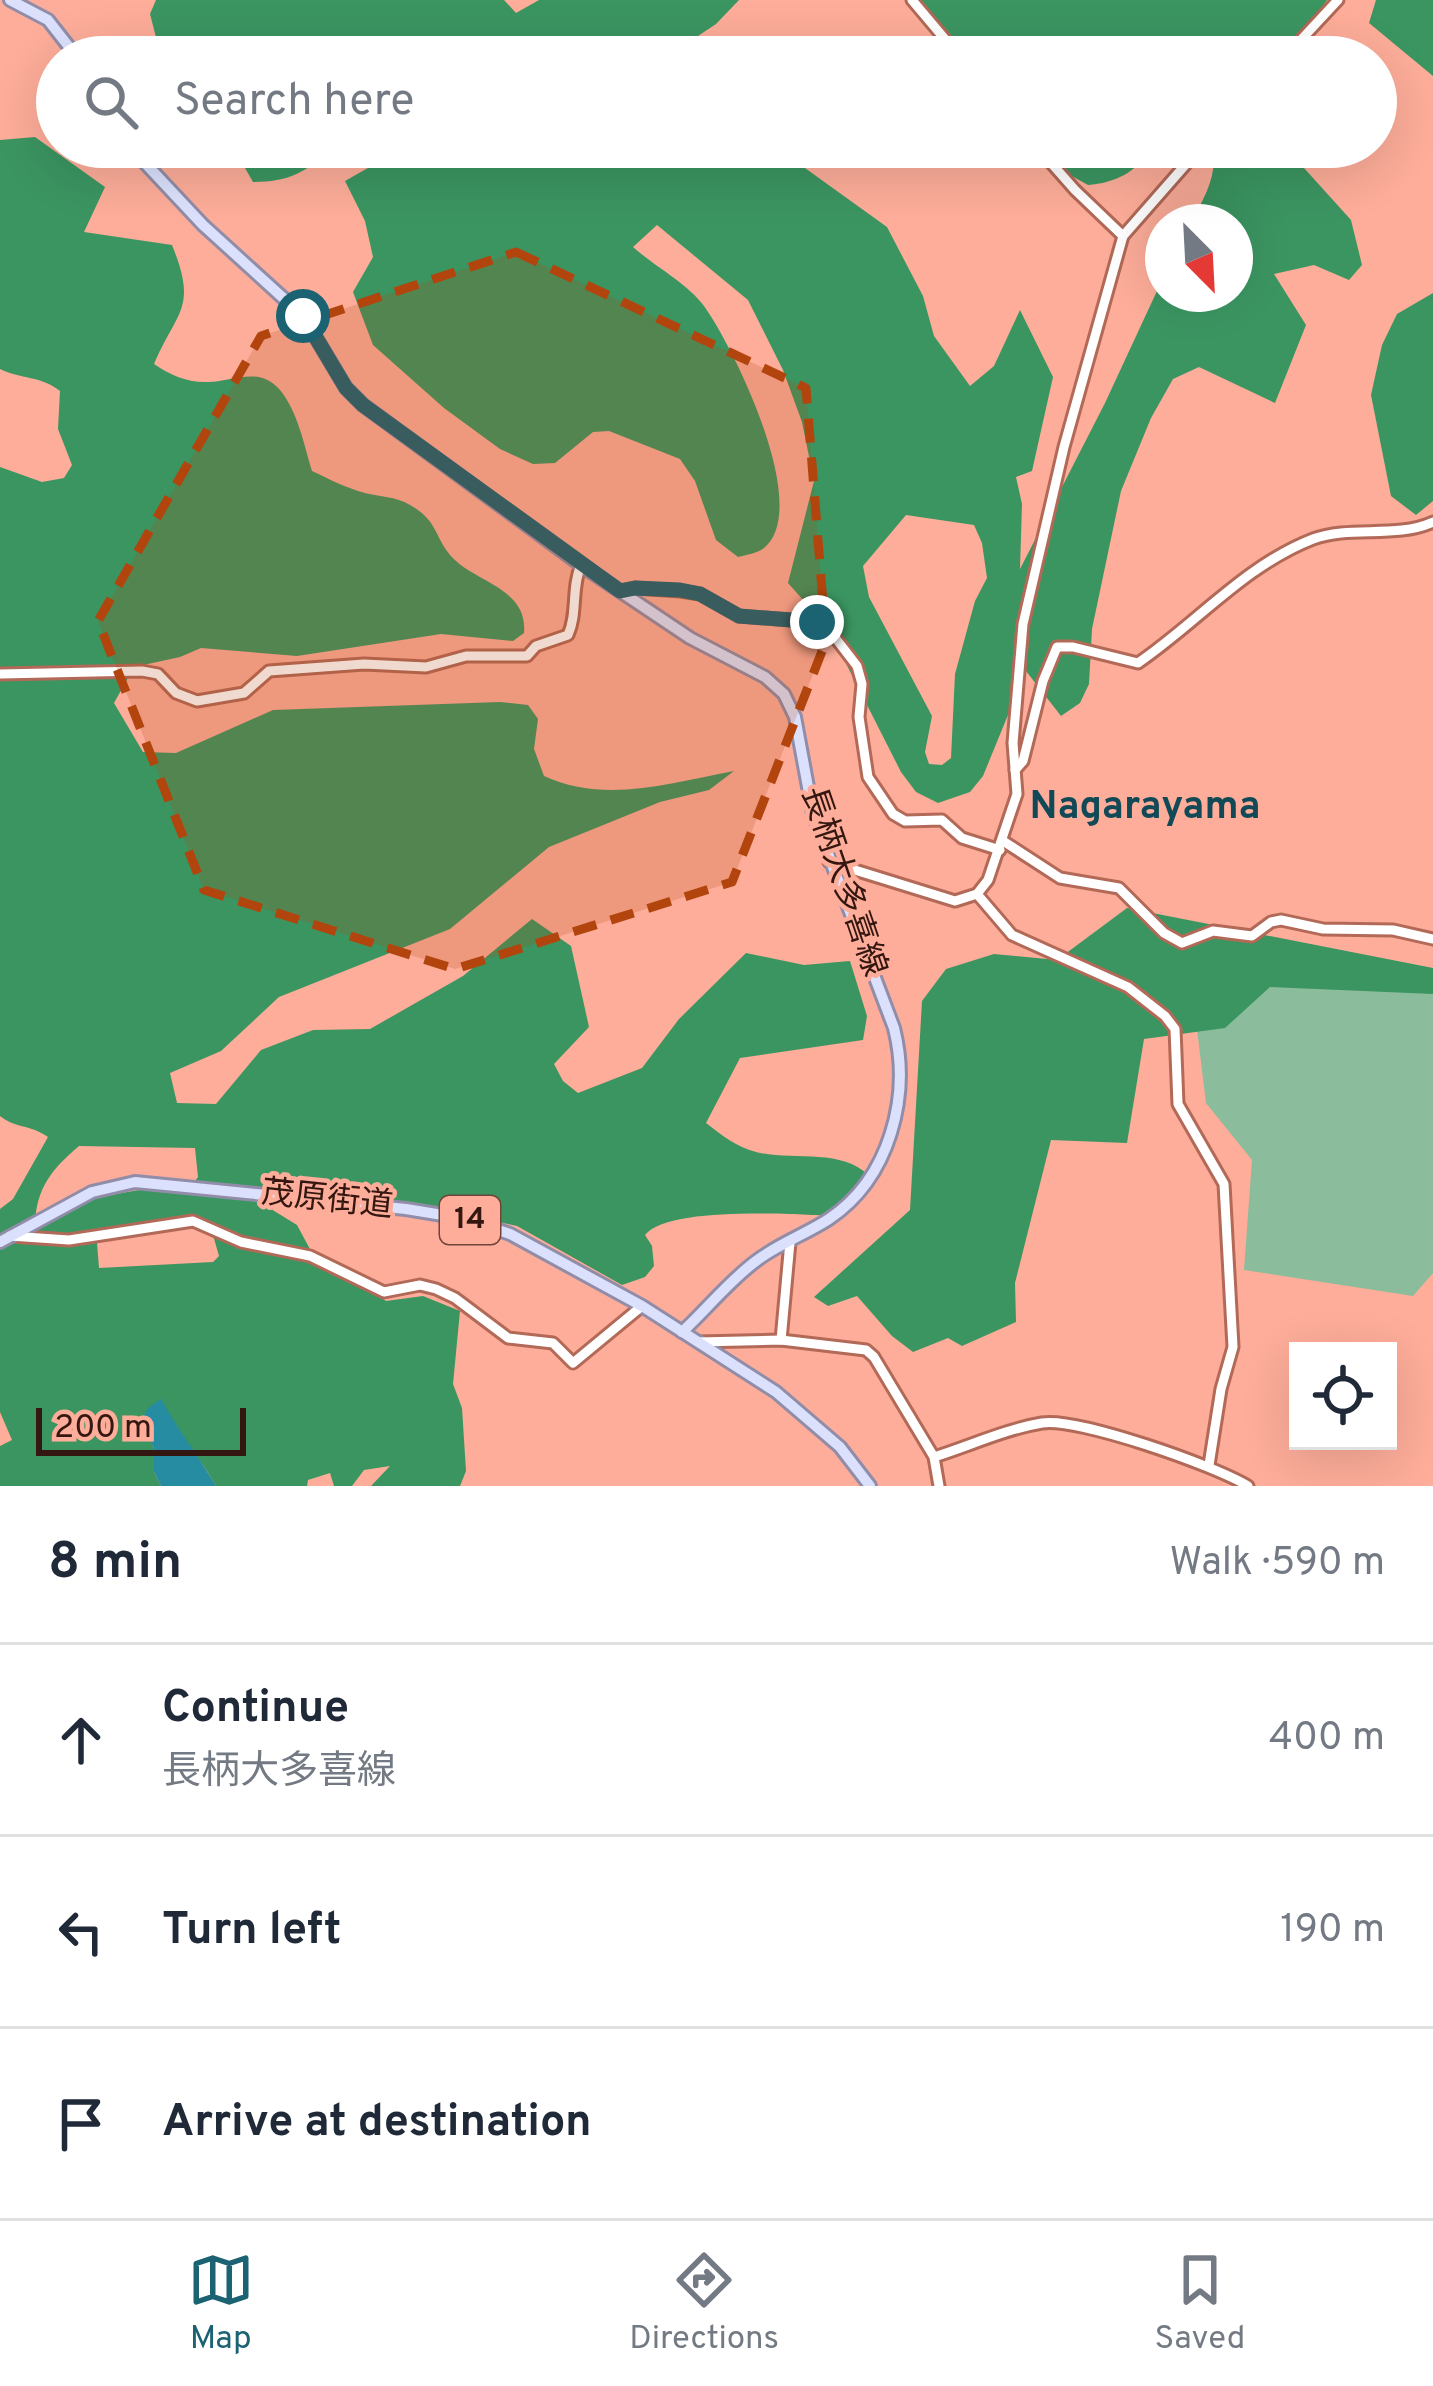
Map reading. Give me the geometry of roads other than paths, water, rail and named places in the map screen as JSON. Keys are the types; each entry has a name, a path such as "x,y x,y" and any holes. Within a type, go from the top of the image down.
{"main road":[{"path":"10,0 48,20 61,36"},
{"name":"長柄大多喜線","path":"150,168 203,225 303,316 346,388 363,405 580,565 691,638 765,676 784,694 795,717 813,814 894,1028 900,1094 891,1132 870,1177 845,1206 759,1258 682,1332"},
{"name":"茂原街道","path":"5,1239 92,1192 135,1182 367,1204 467,1219 510,1234 698,1342 805,1414 840,1447 870,1486"}],"street":[{"path":"912,0 942,36"},
{"path":"1305,36 1338,0"},
{"path":"1056,168 1124,236"},
{"path":"829,862 955,901 977,894 988,880 1017,794 1013,743 1023,624 1064,447 1124,236 1183,168"},
{"path":"1015,771 1023,761 1043,681 1057,647 1138,663 1250,571 1282,554 1318,537 1415,530 1433,522"},
{"path":"0,674 142,671 158,674 176,693 196,701 244,694 269,671 364,664 426,667 466,656 526,656 536,646 568,635 580,565"},
{"path":"620,591 680,590 700,594 739,616 827,626 857,666 868,777 893,814 905,821 942,820 962,838 1001,846 1060,878 1119,888 1171,939 1182,943 1213,932 1252,936 1281,920 1322,929 1393,930 1433,939"},
{"path":"977,894 1012,935 1128,987 1175,1029 1178,1104 1224,1184 1233,1347 1209,1465"},
{"path":"5,1239 69,1240 193,1221 241,1242 310,1256 384,1292 420,1285 436,1289 508,1338 553,1343 573,1363 642,1306"},
{"path":"781,1340 790,1242"},
{"path":"698,1342 781,1340 866,1350 934,1457 939,1486"},
{"path":"934,1457 1031,1426 1061,1422 1209,1465 1248,1486"}],"water":[{"path":"161,1399 216,1486 161,1486 154,1472 154,1448 140,1423 148,1408"}],"district":[{"name":"Nagarayama","path":"1145,808"}]}
